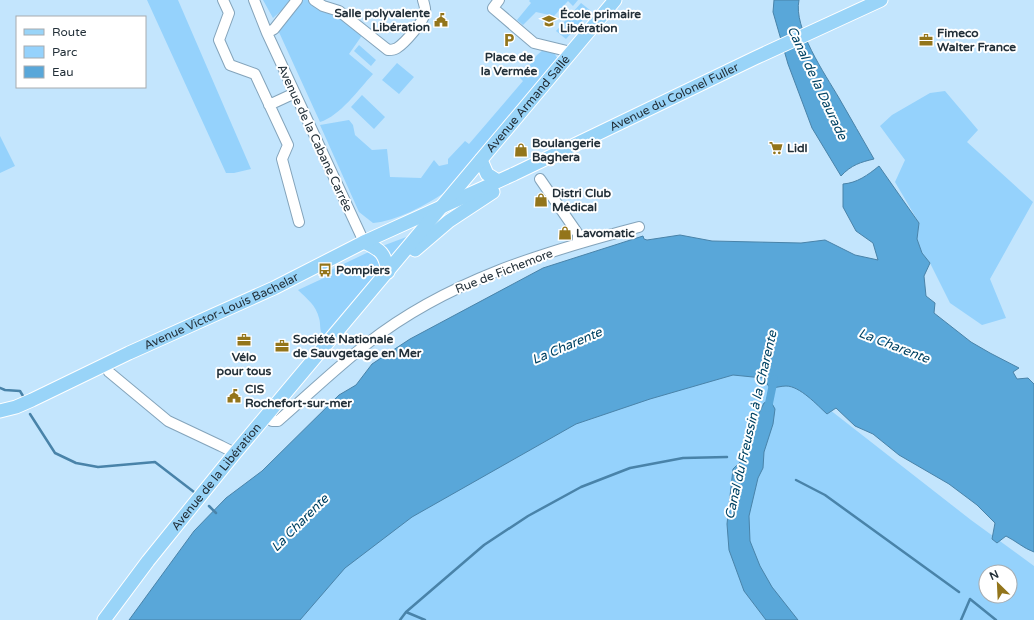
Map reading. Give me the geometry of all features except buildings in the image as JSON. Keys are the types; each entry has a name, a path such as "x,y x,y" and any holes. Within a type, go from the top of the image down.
{"main road":[{"name":"Avenue Armand Sallé","path":"441,208 615,0"},
{"name":"Avenue du Colonel Fuller","path":"441,208 881,0"},
{"path":"481,160 487,174 498,181"},
{"path":"373,290 425,241 468,207 499,188 514,174"},
{"name":"Avenue Victor-Louis Bachelar","path":"0,411 16,407 32,400 129,353 274,288 364,242 441,208"},
{"name":"Avenue de la Libération","path":"104,620 148,561 234,454 441,208"},
{"path":"364,242 377,248 382,253 385,258 388,272"}],"street":[{"path":"222,0 229,13 218,40 230,65 255,74 288,145 282,159 299,222"},
{"name":"Avenue de la Cabane Carrée","path":"254,0 267,33 364,242"},
{"path":"267,33 274,29 297,0"},
{"path":"314,0 323,6 340,11 388,50 392,50 397,48 405,41 422,21 426,12 423,0"},
{"path":"499,0 493,8 534,43 571,52"},
{"path":"269,105 295,93"},
{"path":"540,179 578,234 578,243"},
{"name":"Rue de Fichemore","path":"267,416 272,421 278,421 368,342 459,286 499,270 578,243 639,227"},
{"path":"106,365 109,372 168,421 219,445 234,454"}],"green space":[{"path":"147,0 178,0 251,169 234,173 226,173"},
{"path":"263,0 291,0 292,1 273,18"},
{"path":"302,0 308,0 325,11 338,13 363,34 349,54 373,74 342,108 335,114 320,122 278,30"},
{"path":"578,0 573,6 568,1 554,16 536,12 523,25 517,20 531,3 529,1"},
{"path":"581,3 591,11 566,39 556,31"},
{"path":"359,45 376,60 371,66 354,51"},
{"path":"543,50 553,51 559,61 445,192 411,212 382,222 373,223 359,212 320,125 349,120 353,125 355,135 372,150 387,149 390,177 421,178 434,160 439,166 448,164 448,159 465,141 469,144 523,81 520,78 537,55"},
{"path":"397,63 414,77 399,94 382,80"},
{"path":"945,91 978,130 967,142 1033,202 990,279 1006,318 982,325 950,303 930,263 922,253 917,239 919,223 895,182 905,160 880,126 892,115 930,93"},
{"path":"362,95 385,117 374,129 351,107"},
{"path":"0,136 15,166 0,173"},
{"path":"409,236 387,264 379,270 323,336 316,309 298,290 326,277 331,270 377,248"},
{"path":"775,367 971,520 1034,566 1034,620 270,620 564,394"}],"water":[{"name":"Canal de la Daurade","path":"774,0 799,0 798,11 805,37 874,159 856,164 841,176 812,128 788,64 773,12"},
{"name":"La Charente","path":"879,166 919,223 917,239 922,253 930,263 924,276 926,296 935,303 934,313 971,342 1019,368 1013,372 1017,379 1028,378 1034,384 1034,552 1026,549 1006,536 997,543 992,539 995,523 977,505 949,484 899,455 873,434 855,426 836,408 827,414 797,389 786,386 770,388 763,378 733,375 650,399 576,424 412,517 345,568 300,620 129,620 194,531 226,498 262,471 339,395 356,385 372,364 410,339 543,268 643,236 644,239 647,240 680,235 712,241 801,243 825,240 855,255 878,260 873,243 856,231 843,207 843,184 862,178"},
{"path":"770,400 775,409 773,424 764,452 763,468 758,478 749,516 750,541 760,566 772,587 798,620 766,620 744,591 729,550 727,524 733,469 741,461 742,447 764,403"}],"waterway":[{"name":"Canal du Freussin à la Charente","path":"768,408 774,379"},
{"path":"0,388 5,390 20,391 23,396"},
{"path":"30,414 55,453 76,463 98,467 155,462 194,492"},
{"path":"406,612 484,545 528,516 581,487 630,468 683,458 727,457"},
{"path":"796,480 825,495 959,592"},
{"path":"209,506 216,513"},
{"path":"961,620 970,599 996,620"},
{"path":"400,620 406,612 425,620"}],"place":[{"name":"Salle polyvalente Libération","path":"441,20"},
{"name":"École primaire Libération","path":"549,21"},
{"name":"Place de la Vermée","path":"509,40"},
{"name":"Fimeco Walter France","path":"926,40"},
{"name":"Lidl","path":"776,148"},
{"name":"Boulangerie Baghera","path":"521,150"},
{"name":"Distri Club Médical","path":"541,200"},
{"name":"Lavomatic","path":"565,233"},
{"name":"Pompiers","path":"325,270"},
{"name":"Vélo pour tous","path":"244,340"},
{"name":"Société Nationale de Sauvgetage en Mer","path":"282,346"},
{"name":"CIS Rochefort-sur-mer","path":"234,396"}]}
